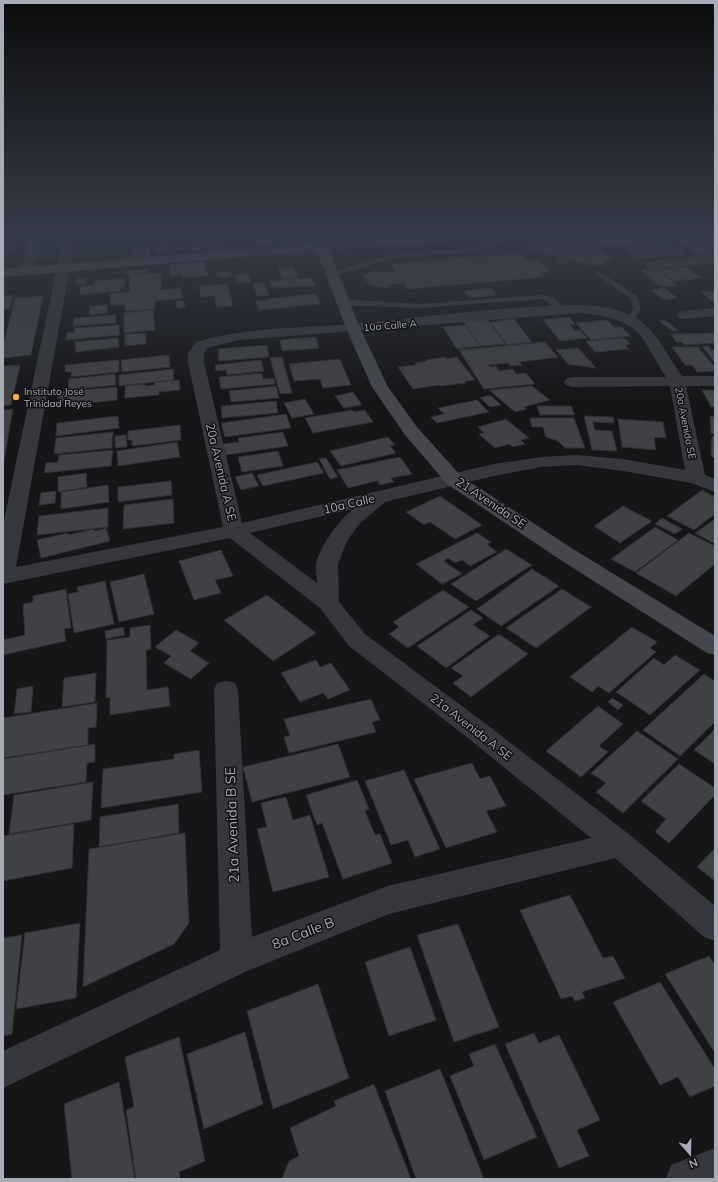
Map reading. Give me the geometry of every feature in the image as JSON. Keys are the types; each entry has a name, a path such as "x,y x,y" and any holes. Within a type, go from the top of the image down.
{"street":[{"path":"3,577 59,288"},
{"name":"21 Avenida SE","path":"337,288 353,328 380,387 411,431 454,480 566,554 715,647"},
{"name":"10a Calle A","path":"201,345 239,336 353,328 561,310 578,309 604,311 627,318"},
{"path":"684,315 715,312"},
{"name":"20a Avenida SE","path":"627,318 642,329 677,381 696,478"},
{"name":"20a Avenida A SE","path":"201,345 196,353 196,362 234,531 328,603"},
{"path":"572,382 715,381"},
{"name":"10a Calle","path":"3,577 234,531 454,480 541,462 577,460 623,465 696,478"},
{"path":"696,478 715,486"},
{"path":"328,603 327,564 337,540 354,518 379,498"},
{"name":"21a Avenida A SE","path":"328,603 357,640 477,731 620,844 715,926"},
{"name":"21a Avenida B SE","path":"226,690 237,959"},
{"name":"8a Calle B","path":"3,1070 237,959 388,900 620,844"},
{"path":"685,1179 715,1167"}],"lane":[{"path":"620,288 634,298 637,309 633,316 627,318"},
{"path":"343,303 359,302 412,306 450,305 542,297 550,299 561,310"}],"building":[{"path":"80,288 121,288 120,291 80,295"},
{"path":"130,288 162,288 162,290 181,288 183,298 155,301 155,309 126,311 125,304 111,305 110,294 130,292"},
{"path":"199,288 228,288 233,306 217,307 214,296 201,297"},
{"path":"255,288 266,288 269,295 257,296"},
{"path":"491,288 497,295 470,298 464,291"},
{"path":"665,288 677,298 663,300 652,290"},
{"path":"715,291 715,302 701,292"},
{"path":"316,294 320,304 259,310 256,301 267,299"},
{"path":"13,295 10,309 3,310 3,296"},
{"path":"43,296 31,355 3,358 3,343 15,298"},
{"path":"183,300 185,307 177,308 176,301"},
{"path":"107,305 107,313 89,315 90,306"},
{"path":"153,310 155,330 124,333 124,313"},
{"path":"116,315 116,323 73,326 74,318"},
{"path":"569,317 575,324 570,325 575,331 580,330 587,338 560,341 543,320"},
{"path":"514,319 532,342 507,345 490,322"},
{"path":"488,320 505,344 480,346 464,322"},
{"path":"607,320 614,327 622,327 631,336 591,340 576,323"},
{"path":"664,320 678,330 673,331 659,321"},
{"path":"119,325 119,335 66,340 67,332 74,333 75,328"},
{"path":"465,325 480,346 457,349 443,327"},
{"path":"146,333 146,344 125,346 125,334"},
{"path":"715,333 715,343 685,345 682,342 676,342 671,334"},
{"path":"316,337 319,348 282,351 280,340"},
{"path":"118,338 119,347 76,352 75,342"},
{"path":"624,338 631,344 625,345 629,349 595,352 586,341"},
{"path":"545,342 558,357 519,362 522,365 510,366 508,363 488,365 490,367 496,366 499,371 513,369 516,374 526,373 535,384 484,389 459,350"},
{"path":"267,345 269,357 219,361 218,349"},
{"path":"702,346 708,346 711,350 715,350 715,363"},
{"path":"672,347 698,347 715,367 715,371 697,372 692,365 685,365"},
{"path":"578,348 596,368 568,364 556,350"},
{"path":"169,355 170,367 122,372 121,360"},
{"path":"282,357 292,393 280,394 270,358"},
{"path":"446,357 447,359 457,357 475,380 465,381 466,383 413,389 398,367 416,365 415,363 427,361 426,360"},
{"path":"340,359 351,385 323,388 320,379 294,381 289,364"},
{"path":"119,360 119,372 71,377 72,372 65,372 65,365"},
{"path":"261,360 264,371 227,375 226,370 216,371 215,365"},
{"path":"20,365 11,405 3,406 3,366"},
{"path":"173,369 174,380 119,386 119,375"},
{"path":"262,373 263,379 274,378 275,384 221,389 219,377"},
{"path":"115,374 116,385 68,390 69,379"},
{"path":"179,380 180,390 159,392 159,395 125,398 125,386 145,384 145,386 155,385 154,382"},
{"path":"276,386 279,398 231,402 229,391"},
{"path":"532,386 550,400 524,407 527,409 515,412 489,390"},
{"path":"117,387 117,400 72,405 72,400 58,402 58,392"},
{"path":"702,390 715,390 715,407 711,407"},
{"path":"353,392 362,405 344,408 335,396"},
{"path":"490,395 501,405 490,407 480,398"},
{"path":"305,399 314,414 292,418 284,403"},
{"path":"477,400 489,412 437,423 431,417 444,414 438,408"},
{"path":"276,401 278,413 222,418 221,406"},
{"path":"537,406 571,406 575,415 540,415"},
{"path":"13,409 3,466 3,410"},
{"path":"352,410 354,412 365,410 373,422 313,433 305,418"},
{"path":"286,414 291,428 225,437 221,423"},
{"path":"118,416 119,428 56,436 57,423"},
{"path":"584,416 613,417 614,423 593,422 595,430 612,431 617,451 592,450"},
{"path":"710,416 715,417 715,434 711,434"},
{"path":"530,418 574,418 585,448 565,448 558,441 546,437 543,427 532,427"},
{"path":"506,419 529,438 521,440 525,444 513,447 509,444 495,448 479,434 484,433 478,427"},
{"path":"618,419 663,422 666,438 654,437 656,450 622,447"},
{"path":"180,425 181,440 132,446 132,440 128,440 128,431"},
{"path":"113,432 112,448 54,454 56,438"},
{"path":"283,432 288,446 226,455 223,444 239,442 238,438"},
{"path":"126,435 127,447 115,448 115,436"},
{"path":"712,436 715,437 715,458 711,456"},
{"path":"388,437 395,445 390,446 396,453 341,466 330,451"},
{"path":"177,442 180,457 118,466 117,451"},
{"path":"113,450 111,466 44,473 46,463 58,462 59,455"},
{"path":"278,451 283,466 242,472 238,457"},
{"path":"400,457 412,474 391,478 394,482 380,485 377,481 348,488 337,470"},
{"path":"326,458 338,477 330,479 319,459"},
{"path":"317,462 324,473 263,486 257,475"},
{"path":"86,473 87,487 58,492 58,477"},
{"path":"252,473 259,486 241,490 235,477"},
{"path":"171,481 172,495 118,502 118,487"},
{"path":"108,485 109,502 61,509 61,492"},
{"path":"702,490 715,497 715,514 694,530 667,516"},
{"path":"56,491 55,503 39,505 41,493"},
{"path":"440,496 482,525 455,539 430,522 424,525 406,512"},
{"path":"173,499 174,523 123,529 124,505"},
{"path":"623,506 652,521 620,543 594,526"},
{"path":"108,508 108,527 37,535 39,516"},
{"path":"662,518 682,529 675,534 655,524"},
{"path":"715,519 715,544 695,533"},
{"path":"655,527 678,540 635,572 611,559"},
{"path":"106,528 110,541 41,558 37,540 68,533 68,535"},
{"path":"477,533 491,542 487,544 497,552 470,566 462,560 455,563 448,558 444,561 462,574 442,584 416,564"},
{"path":"689,533 715,546 715,564 676,596 636,573"},
{"path":"506,549 532,565 476,601 451,584"},
{"path":"221,550 233,576 215,580 221,593 194,600 179,561"},
{"path":"532,569 559,586 501,626 477,609"},
{"path":"144,574 154,614 119,622 110,582"},
{"path":"105,581 114,624 74,633 68,594 78,592 77,587"},
{"path":"66,589 71,628 64,629 66,641 3,655 3,640 25,635 23,604 33,602 33,596"},
{"path":"562,589 591,607 536,648 506,628"},
{"path":"443,590 469,607 408,648 389,634 399,627 393,622"},
{"path":"267,595 316,633 273,661 224,620"},
{"path":"471,610 483,618 473,625 490,636 446,668 417,646"},
{"path":"150,625 151,649 146,650 147,690 168,687 170,706 110,715 110,697 106,698 107,640 130,637 130,628"},
{"path":"123,627 125,635 106,639 105,631"},
{"path":"632,627 657,642 650,648 656,652 609,693 598,686 592,692 570,677"},
{"path":"176,630 199,643 190,651 209,663 191,679 164,663 171,656 155,647"},
{"path":"499,634 528,654 471,697 453,683 463,676 451,668"},
{"path":"675,655 700,670 650,715 616,692 654,658 664,665"},
{"path":"316,660 320,667 331,663 350,690 328,699 323,693 300,702 281,673"},
{"path":"96,673 95,702 62,707 64,678"},
{"path":"704,674 715,681 715,722 680,756 643,730"},
{"path":"33,686 31,712 14,714 17,689"},
{"path":"612,698 623,705 618,710 608,702"},
{"path":"371,699 380,720 372,722 376,732 289,753 284,737 290,736 284,719"},
{"path":"97,703 96,727 88,728 88,745 3,758 3,718"},
{"path":"598,706 623,724 599,746 608,752 581,777 546,751"},
{"path":"715,729 715,764 694,750"},
{"path":"637,731 678,759 623,813 596,792 606,783 591,773"},
{"path":"95,744 95,762 87,763 86,782 3,795 3,759"},
{"path":"338,744 350,777 252,802 243,767"},
{"path":"199,750 202,792 101,808 103,769 174,759 174,754"},
{"path":"472,763 480,779 490,776 506,806 486,811 497,832 446,848 414,779"},
{"path":"679,764 715,788 715,795 669,843 655,832 666,819 641,801"},
{"path":"404,770 440,849 415,857 408,840 391,845 365,781"},
{"path":"357,780 369,809 365,811 375,835 380,834 392,863 343,879 322,823 317,825 306,795"},
{"path":"93,782 91,820 9,834 14,795"},
{"path":"286,797 293,820 310,815 329,877 273,892 257,829 267,827 261,803"},
{"path":"178,804 179,833 99,847 100,817"},
{"path":"74,824 72,868 3,881 3,836"},
{"path":"185,833 189,923 174,944 83,987 89,849"},
{"path":"715,848 715,881 697,867"},
{"path":"570,895 603,958 613,956 625,978 582,992 585,998 575,1001 572,996 561,999 520,910"},
{"path":"80,923 76,998 16,1009 25,933"},
{"path":"458,924 499,1027 454,1042 417,935"},
{"path":"22,935 12,1034 3,1036 3,938"},
{"path":"410,947 436,1020 389,1036 365,962"},
{"path":"709,956 715,965 715,1053 665,974"},
{"path":"660,982 715,1069 715,1086 690,1097 678,1077 660,1085 613,1002"},
{"path":"318,984 349,1078 273,1109 247,1011"},
{"path":"245,1032 263,1104 204,1129 187,1054"},
{"path":"534,1033 539,1043 559,1035 600,1120 577,1130 589,1156 559,1168 505,1044"},
{"path":"179,1037 205,1161 179,1172 180,1179 136,1179 126,1110 134,1107 125,1057"},
{"path":"495,1044 537,1137 484,1160 450,1076 474,1066 469,1054"},
{"path":"440,1069 484,1179 416,1179 385,1091"},
{"path":"119,1082 135,1179 72,1179 64,1104"},
{"path":"374,1084 411,1179 282,1179 289,1161 299,1156 290,1128 336,1106 334,1101"}],"place":[{"name":"Instituto José Trinidad Reyes","path":"16,397"}]}
